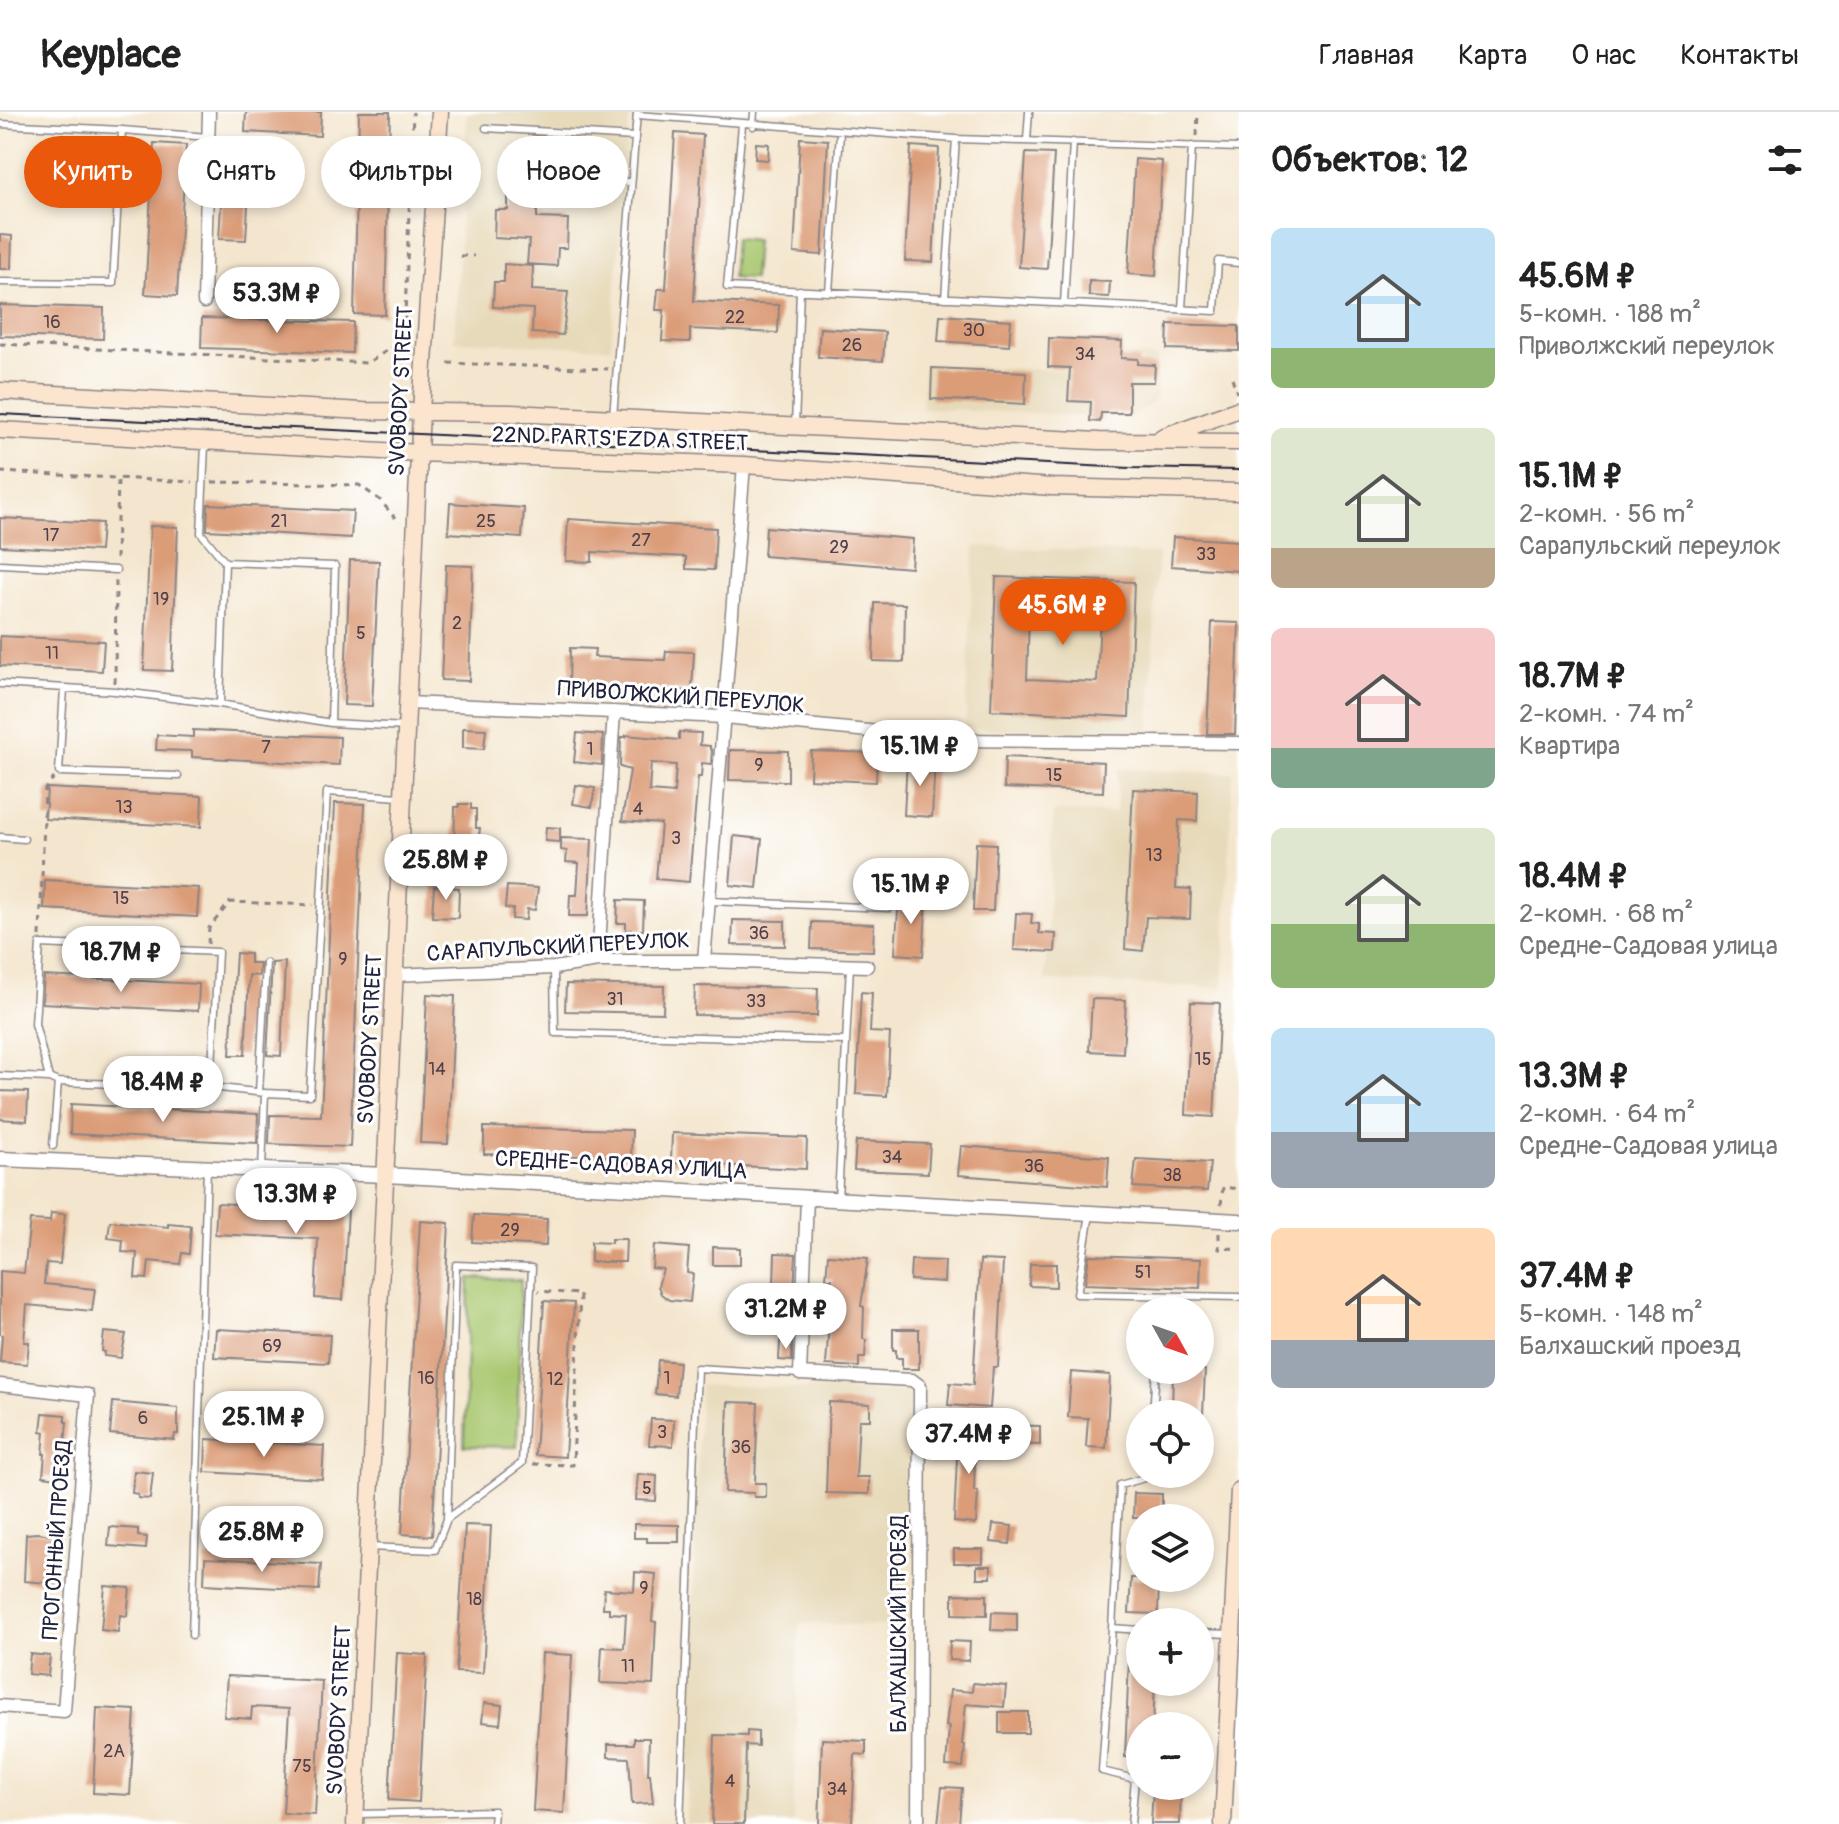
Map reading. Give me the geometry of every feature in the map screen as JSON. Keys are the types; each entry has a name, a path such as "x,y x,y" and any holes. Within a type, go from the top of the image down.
{"main road":[{"name":"SVOBODY STREET","path":"356,1819 421,411 440,112"},
{"name":"22ND PARTS'EZDA STREET","path":"0,391 363,411 613,417 1099,441 1239,442"},
{"path":"1153,441 1239,409"},
{"name":"22ND PARTS'EZDA STREET","path":"0,430 420,453 744,465 1052,487 1239,492"},
{"path":"1223,1824 1239,1490"}],"street":[{"path":"208,136 209,112"},
{"path":"204,302 206,208"},
{"path":"704,961 744,465"},
{"name":"ПРИВОЛЖСКИЙ ПЕРЕУЛОК","path":"408,703 724,717 961,740 1239,743"},
{"path":"598,961 614,712"},
{"name":"САРАПУЛЬСКИЙ ПЕРЕУЛОК","path":"395,975 554,968 598,961 867,966"},
{"name":"СРЕДНЕ-САДОВАЯ УЛИЦА","path":"0,1159 386,1175 1239,1221"},
{"path":"800,1374 807,1198"},
{"name":"БАЛХАШСКИЙ ПРОЕЗД","path":"800,1374 912,1380 920,1386 918,1824"},
{"name":"ПРОГОННЫЙ ПРОЕЗД","path":"0,1385 88,1395 64,1711 0,1706"}],"lane":[{"path":"753,126 754,112"},
{"path":"1027,140 1029,112"},
{"path":"613,417 637,113 753,126 956,139 1239,148"},
{"path":"0,124 196,136"},
{"path":"742,125 727,287 1215,311 1218,261 1239,263"},
{"path":"486,128 634,137"},
{"path":"0,282 113,283 122,130"},
{"path":"829,292 840,132"},
{"path":"945,298 956,139"},
{"path":"1064,303 1073,142"},
{"path":"1182,309 1194,146"},
{"path":"795,426 800,290"},
{"path":"205,441 201,533 225,562 220,704"},
{"path":"225,562 335,566 331,723"},
{"path":"0,564 116,570"},
{"path":"0,684 115,691 220,704 331,723 407,727"},
{"path":"64,688 59,772 178,776"},
{"path":"0,1076 49,1078 58,1082 211,1087 310,1095 327,792 404,798"},
{"path":"0,837 24,839"},
{"path":"709,901 889,908 893,872"},
{"path":"49,1078 35,1024 40,944 218,952 211,1087"},
{"path":"262,1170 266,963"},
{"path":"838,1199 850,966"},
{"path":"554,968 555,1033 845,1041"},
{"path":"53,1146 58,1082"},
{"path":"192,1635 207,1167"},
{"path":"1090,1214 1077,1294 1162,1296"},
{"path":"368,1547 435,1550 447,1519 456,1265 532,1268 522,1463 447,1519"},
{"path":"1214,1297 1239,1297"},
{"path":"680,1824 697,1368 800,1374"},
{"path":"1126,1483 1120,1485 1102,1771 1135,1779 1131,1824"},
{"path":"1112,1628 1126,1629"},
{"path":"1214,1633 1232,1634"},
{"path":"356,1819 494,1811 493,1824"}],"path":[{"path":"0,344 367,363 404,340 413,112"},
{"path":"1194,146 1198,112"},
{"path":"460,256 474,256"},
{"path":"448,363 617,369"},
{"path":"1232,378 1239,399"},
{"path":"115,691 118,479"},
{"path":"40,944 45,789 59,772"},
{"path":"207,952 209,928 230,902 321,905"},
{"path":"1219,1249 1239,1248"},
{"path":"522,1463 573,1465 580,1294 530,1291"}],"shaded area":[{"path":"467,112 630,112 628,137 497,136 497,208 622,208 611,348 454,341 462,208 481,208 481,136 466,136"},
{"path":"1124,355 1157,357 1156,399 1131,418 922,408 924,364 1123,373"},
{"path":"974,546 1158,554 1149,736 965,728"},
{"path":"1118,769 1233,773 1223,988 1045,981 1053,811 1116,813"},
{"path":"700,1385 910,1392 902,1627 799,1623 793,1824 686,1824"}],"green space":[{"path":"735,238 756,240 753,279 732,278"},
{"path":"469,1278 521,1280 517,1447 464,1446"}],"building":[{"path":"246,112 321,112 320,136 245,132"},
{"path":"359,112 390,112 389,136 358,136"},
{"path":"675,133 703,135 694,301 779,305 778,333 690,329 690,342 662,341 664,310 656,310 658,289 666,289"},
{"path":"800,138 828,140 822,255 794,253"},
{"path":"756,143 769,144 768,160 755,159"},
{"path":"162,144 178,144 178,208 182,208 177,296 145,294 150,208 162,208"},
{"path":"911,146 939,148 933,262 905,261"},
{"path":"1026,153 1054,154 1047,269 1019,267"},
{"path":"1135,159 1162,161 1156,276 1128,274"},
{"path":"221,208 248,208 246,240 219,239"},
{"path":"357,208 388,208 385,315 354,314"},
{"path":"537,208 537,218 568,219 567,248 558,248 557,266 527,264 529,240 494,238 495,210"},
{"path":"0,235 12,236 11,269 0,269"},
{"path":"504,264 533,266 532,290 568,292 563,335 532,333 533,309 493,307 494,282 504,282"},
{"path":"1089,281 1110,282 1109,297 1089,296"},
{"path":"0,305 104,308 103,339 0,336"},
{"path":"940,315 1011,320 1009,346 938,341"},
{"path":"202,318 353,322 352,353 201,348"},
{"path":"1168,324 1239,326 1239,351 1167,349"},
{"path":"820,328 885,332 883,361 818,357"},
{"path":"1049,338 1122,341 1121,358 1138,359 1138,364 1155,365 1154,382 1129,382 1129,413 1101,413 1100,422 1090,421 1091,402 1068,401 1070,368 1048,367"},
{"path":"932,368 1026,372 1025,404 931,399"},
{"path":"450,503 524,508 522,538 448,533"},
{"path":"208,504 353,511 351,538 207,530"},
{"path":"0,518 102,523 100,551 0,546"},
{"path":"568,519 716,528 714,570 686,569 686,557 592,552 592,562 566,561"},
{"path":"150,526 178,527 172,671 144,670"},
{"path":"766,527 913,539 911,568 764,556"},
{"path":"1173,537 1239,541 1239,571 1171,566"},
{"path":"350,560 379,561 372,706 344,705"},
{"path":"446,565 473,566 469,681 441,680"},
{"path":"996,577 1134,582 1129,717 991,710","holes":["1029,615 1100,617 1097,682 1027,679"]},
{"path":"875,603 905,604 904,662 873,661"},
{"path":"1212,622 1239,623 1235,734 1207,734"},
{"path":"0,636 104,641 102,671 0,666"},
{"path":"570,648 595,649 594,657 665,660 666,651 694,652 692,691 569,686"},
{"path":"463,728 486,729 484,749 463,748"},
{"path":"193,730 340,737 339,765 192,757 192,751 156,750 157,735 193,737"},
{"path":"679,732 701,733 700,745 710,746 712,750 711,764 702,763 701,777 698,777 689,882 656,879 661,824 622,821 630,770 620,767 621,737 679,740","holes":["651,763 676,765 674,793 649,791"]},
{"path":"577,733 603,735 602,765 574,762"},
{"path":"730,750 788,751 788,781 729,780"},
{"path":"811,751 877,753 876,782 810,779"},
{"path":"1005,757 1104,762 1103,792 1004,788"},
{"path":"907,759 935,760 932,817 904,815"},
{"path":"576,785 595,788 592,807 573,804"},
{"path":"47,788 202,796 201,827 45,819"},
{"path":"1133,789 1198,792 1197,821 1179,820 1176,888 1191,889 1190,919 1146,917 1143,951 1125,949"},
{"path":"335,803 365,804 350,1147 269,1144 270,1115 321,1116"},
{"path":"471,804 471,809 476,809 476,828 480,828 477,852 454,852 455,807"},
{"path":"546,827 560,828 560,842 545,841"},
{"path":"734,836 762,839 757,888 730,885"},
{"path":"561,838 592,839 588,916 569,916 570,895 577,895 579,863 566,862 567,851 561,850"},
{"path":"976,843 996,844 993,911 973,911"},
{"path":"45,880 199,888 197,917 44,909"},
{"path":"434,886 459,888 458,918 432,917"},
{"path":"507,886 538,888 535,910 527,909 526,920 512,919 513,909 505,908"},
{"path":"899,895 927,897 923,956 895,954"},
{"path":"618,900 644,901 643,930 626,930 626,923 617,923"},
{"path":"1016,913 1032,914 1031,923 1039,924 1039,933 1056,934 1055,952 1014,950"},
{"path":"733,920 785,921 785,946 732,945"},
{"path":"812,922 874,924 873,951 811,949"},
{"path":"236,953 250,954 250,963 260,963 259,976 249,975 245,1055 230,1055"},
{"path":"285,962 281,1056 267,1055 272,963"},
{"path":"44,976 199,984 198,1011 42,1003"},
{"path":"566,984 664,986 663,1013 565,1011"},
{"path":"695,986 818,988 817,1016 694,1015"},
{"path":"861,992 872,993 870,1032 890,1033 887,1096 856,1094"},
{"path":"427,994 455,996 448,1144 420,1143"},
{"path":"1092,999 1126,1000 1123,1053 1089,1051"},
{"path":"1191,1002 1220,1003 1214,1117 1186,1115"},
{"path":"0,1091 28,1092 27,1121 0,1119"},
{"path":"71,1104 258,1114 257,1143 70,1134"},
{"path":"484,1127 632,1130 631,1157 484,1154"},
{"path":"672,1133 807,1138 806,1169 671,1163"},
{"path":"856,1141 930,1144 928,1173 854,1170"},
{"path":"961,1146 1109,1157 1107,1187 958,1175"},
{"path":"1136,1159 1210,1163 1207,1191 1133,1187"},
{"path":"217,1203 348,1210 343,1300 315,1298 318,1239 215,1234"},
{"path":"51,1213 65,1214 60,1264 46,1263 44,1284 95,1289 92,1311 27,1305 24,1342 29,1342 27,1364 0,1362 0,1271 24,1273 30,1220 50,1221"},
{"path":"474,1215 547,1219 546,1246 472,1242"},
{"path":"110,1221 168,1227 168,1224 191,1226 189,1254 182,1253 180,1264 149,1261 147,1279 135,1278 137,1253 122,1252 123,1240 108,1238"},
{"path":"420,1221 449,1223 432,1536 402,1534"},
{"path":"611,1239 626,1239 625,1262 591,1262 591,1242 611,1243"},
{"path":"654,1245 689,1248 687,1273 693,1274 690,1302 669,1300 661,1294 658,1286 663,1269 652,1268"},
{"path":"713,1247 740,1248 740,1265 713,1265"},
{"path":"775,1253 796,1254 794,1289 780,1288 780,1284 774,1284"},
{"path":"828,1255 868,1258 861,1306 864,1307 865,1358 859,1358 859,1367 826,1365 829,1323 824,1323 824,1309 832,1310 832,1279 826,1279"},
{"path":"1089,1255 1201,1259 1200,1288 1085,1284"},
{"path":"911,1260 945,1261 944,1282 910,1280"},
{"path":"980,1260 1003,1261 998,1367 993,1367 990,1408 948,1405 950,1383 973,1385"},
{"path":"1030,1264 1056,1264 1056,1287 1029,1286"},
{"path":"544,1301 574,1303 565,1457 535,1455"},
{"path":"216,1329 330,1335 328,1363 214,1357"},
{"path":"893,1329 919,1329 919,1369 902,1369 902,1358 896,1358 896,1350 893,1350"},
{"path":"104,1332 126,1334 121,1358 104,1356"},
{"path":"780,1341 792,1341 792,1361 779,1360"},
{"path":"658,1360 679,1362 676,1396 655,1394"},
{"path":"1071,1372 1110,1375 1106,1448 1086,1447 1088,1418 1068,1417"},
{"path":"1173,1384 1204,1384 1204,1400 1172,1400"},
{"path":"113,1402 178,1408 178,1434 175,1434 174,1440 110,1434"},
{"path":"728,1402 758,1403 755,1483 766,1483 766,1497 754,1497 754,1493 725,1492"},
{"path":"829,1402 870,1404 870,1420 859,1420 856,1477 869,1477 869,1494 826,1493"},
{"path":"43,1413 65,1415 67,1422 65,1444 69,1445 68,1457 59,1456 57,1478 43,1476"},
{"path":"651,1419 674,1420 673,1446 649,1445"},
{"path":"998,1425 1040,1426 1040,1445 998,1443"},
{"path":"958,1436 991,1436 991,1458 975,1458 974,1491 978,1491 976,1524 954,1522"},
{"path":"206,1439 324,1446 322,1479 205,1472"},
{"path":"134,1471 153,1473 150,1499 138,1498 138,1494 132,1493"},
{"path":"638,1474 657,1476 656,1501 636,1500"},
{"path":"1134,1493 1162,1494 1162,1504 1134,1504"},
{"path":"634,1524 679,1525 679,1542 647,1542 647,1538 634,1538"},
{"path":"993,1524 1012,1526 1010,1544 991,1542"},
{"path":"465,1525 491,1526 483,1673 456,1672"},
{"path":"110,1527 138,1529 138,1536 147,1537 146,1549 108,1546"},
{"path":"26,1534 53,1535 49,1583 24,1581"},
{"path":"954,1549 983,1549 983,1563 954,1563"},
{"path":"205,1558 321,1564 319,1590 204,1584"},
{"path":"977,1566 991,1566 991,1578 977,1578"},
{"path":"635,1572 656,1574 652,1621 656,1622 653,1685 600,1683 602,1647 624,1648 626,1614 609,1613 609,1608 603,1608 604,1589 634,1591"},
{"path":"105,1586 130,1588 127,1616 120,1615 118,1632 101,1630"},
{"path":"1130,1592 1159,1592 1158,1608 1129,1608"},
{"path":"953,1594 987,1595 987,1615 953,1614"},
{"path":"992,1612 1017,1613 1017,1631 991,1630"},
{"path":"950,1641 970,1642 969,1661 949,1660"},
{"path":"397,1653 427,1655 419,1802 389,1800"},
{"path":"542,1653 572,1655 564,1813 533,1811"},
{"path":"30,1654 50,1656 48,1676 28,1674"},
{"path":"227,1676 322,1681 315,1815 283,1813 289,1709 252,1707 251,1719 224,1717"},
{"path":"973,1683 1006,1686 1004,1707 966,1704 963,1767 946,1766 950,1690 972,1692"},
{"path":"1128,1696 1154,1696 1154,1712 1127,1712"},
{"path":"484,1703 502,1705 500,1724 482,1722"},
{"path":"97,1708 135,1710 130,1795 93,1793"},
{"path":"999,1712 1028,1712 1028,1733 999,1733"},
{"path":"747,1731 758,1732 758,1746 746,1745 744,1824 712,1824 715,1735 747,1736"},
{"path":"634,1738 649,1738 648,1774 653,1803 632,1804 629,1758 608,1757 608,1744 634,1744"},
{"path":"822,1739 866,1741 866,1755 855,1754 852,1824 819,1824"},
{"path":"942,1787 962,1788 959,1824 938,1824"},
{"path":"1152,1800 1181,1800 1180,1824 1151,1824"}],"tram line":[{"path":"0,414 1130,468 1239,470"}]}
